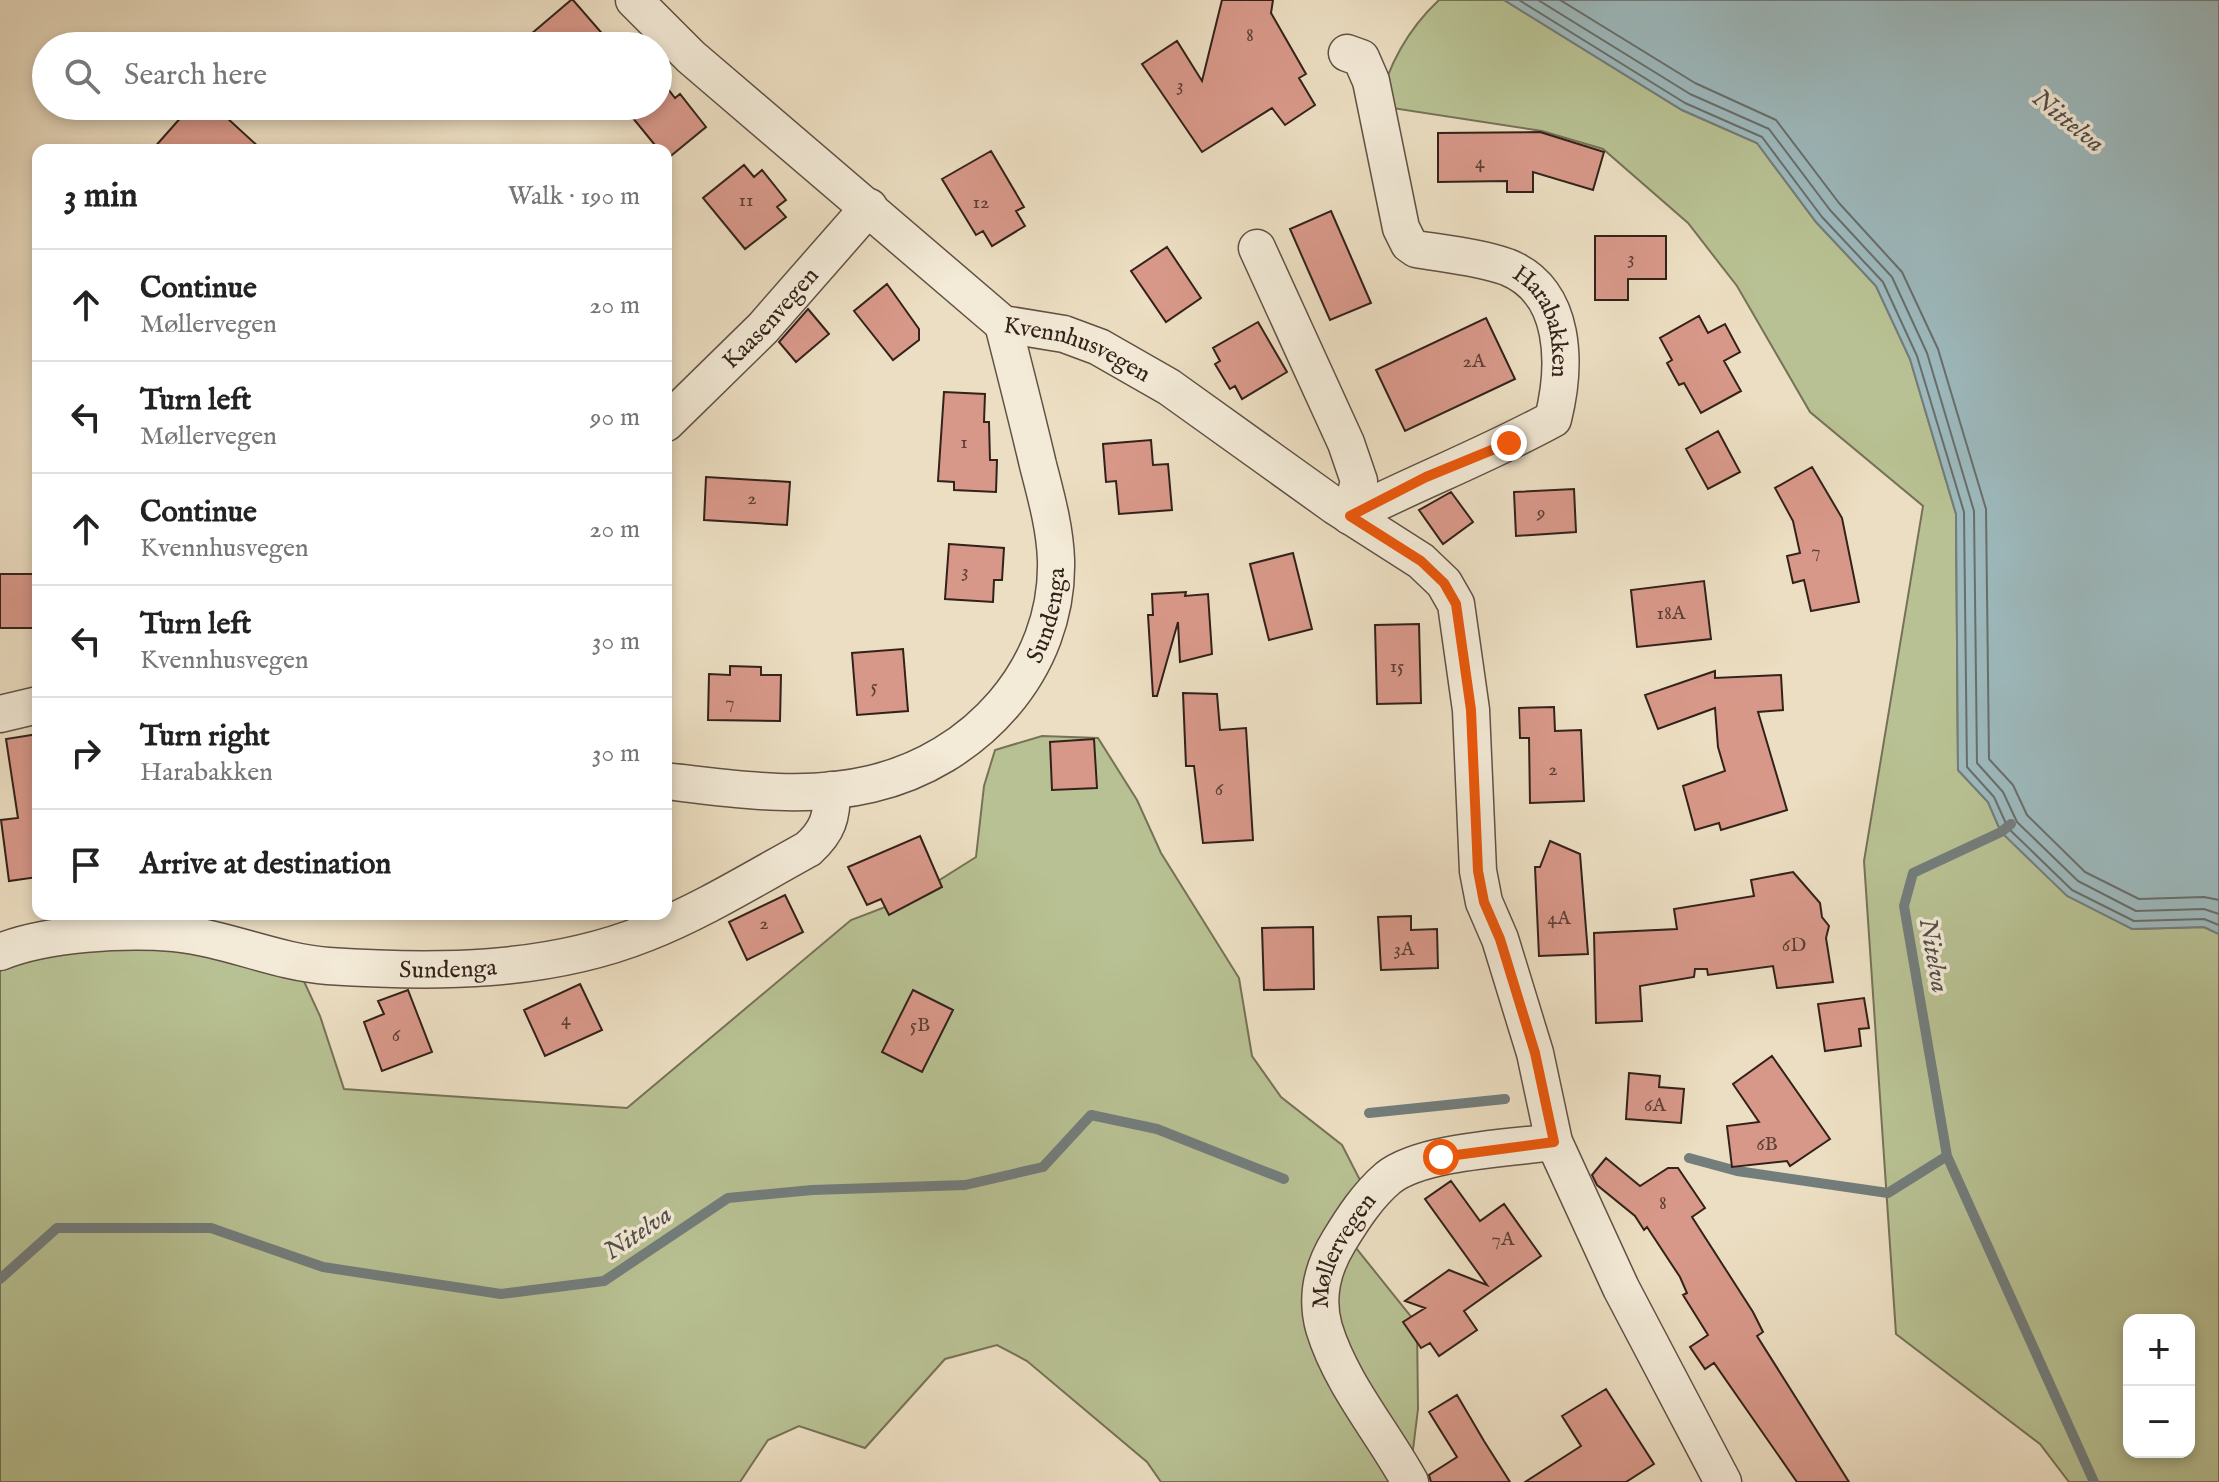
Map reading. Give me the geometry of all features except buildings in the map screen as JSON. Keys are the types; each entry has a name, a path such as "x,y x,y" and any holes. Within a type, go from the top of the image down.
{"street":[{"name":"Kvennhusvegen","path":"634,0 666,32"},
{"name":"Kvennhusvegen","path":"672,38 1003,324 1064,334 1099,347 1169,387 1350,516 1421,561 1444,583 1456,604 1471,710 1478,871 1484,902 1500,939 1535,1053 1554,1142"},
{"name":"Harabakken","path":"1347,53 1361,58 1371,81 1401,228 1409,244 1416,249 1492,263 1523,277 1550,308 1562,344 1562,385 1553,419 1509,443 1426,477 1350,516"},
{"name":"Kaasenvegen","path":"672,417 763,328 869,207"},
{"path":"1257,248 1346,443 1359,481 1350,516"},
{"name":"Sundenga","path":"672,782 741,790 832,790 871,784 945,754 1006,702 1040,651 1055,591 1053,532 1003,324"},
{"path":"0,714 32,706"},
{"name":"Sundenga","path":"672,919 808,849 823,835 830,823 832,790"},
{"name":"Sundenga","path":"0,952 88,935 176,933 286,961 328,966 493,968 540,963 644,934 671,920"},
{"path":"1554,1142 1621,1288 1723,1482"},
{"name":"Møllervegen","path":"1410,1482 1342,1371 1324,1326 1319,1292 1329,1258 1358,1210 1390,1177 1441,1157 1554,1142"}],"green space":[{"path":"1439,0 1504,0 1682,110 1757,143 1816,222 1876,286 1910,359 1956,514 1958,770 1988,802 2001,832 2132,929 2204,927 2219,934 2219,1482 2069,1482 2040,1444 1896,1334 1864,861 1923,506 1810,412 1737,286 1688,223 1603,149 1542,131 1379,106 1388,76 1409,35"},
{"path":"1042,736 1098,738 1137,800 1161,853 1239,978 1252,1056 1281,1097 1342,1145 1361,1182 1344,1233 1417,1324 1418,1409 1409,1482 1161,1482 1147,1462 1027,1361 997,1345 945,1359 865,1448 799,1426 768,1440 740,1482 0,1482 0,948 36,935 296,964 320,1016 344,1089 627,1108 851,920 914,896 976,857 984,786 995,750"}],"water":[{"name":"Nittelva","path":"1504,0 2219,0 2219,934 2204,927 2132,929 2067,896 2001,832 1988,802 1958,770 1956,514 1910,359 1876,286 1816,222 1757,143 1682,110"}],"waterway":[{"name":"Nitelva","path":"1689,1158 1737,1171 1888,1193 1947,1156 1904,906 1913,873 2001,832 2011,824"},
{"name":"Nitelva","path":"1369,1113 1505,1099"},
{"name":"Nitelva","path":"0,1279 57,1228 211,1228 323,1267 501,1294 604,1281 728,1198 812,1190 965,1185 1043,1167 1091,1115 1157,1129 1284,1179"},
{"path":"1947,1156 2094,1482"}],"route":[{"path":"1441,1157 1554,1142 1535,1053 1500,939 1484,902 1478,871 1471,710 1456,604 1444,583 1421,561 1350,516 1426,477 1509,443"}]}
